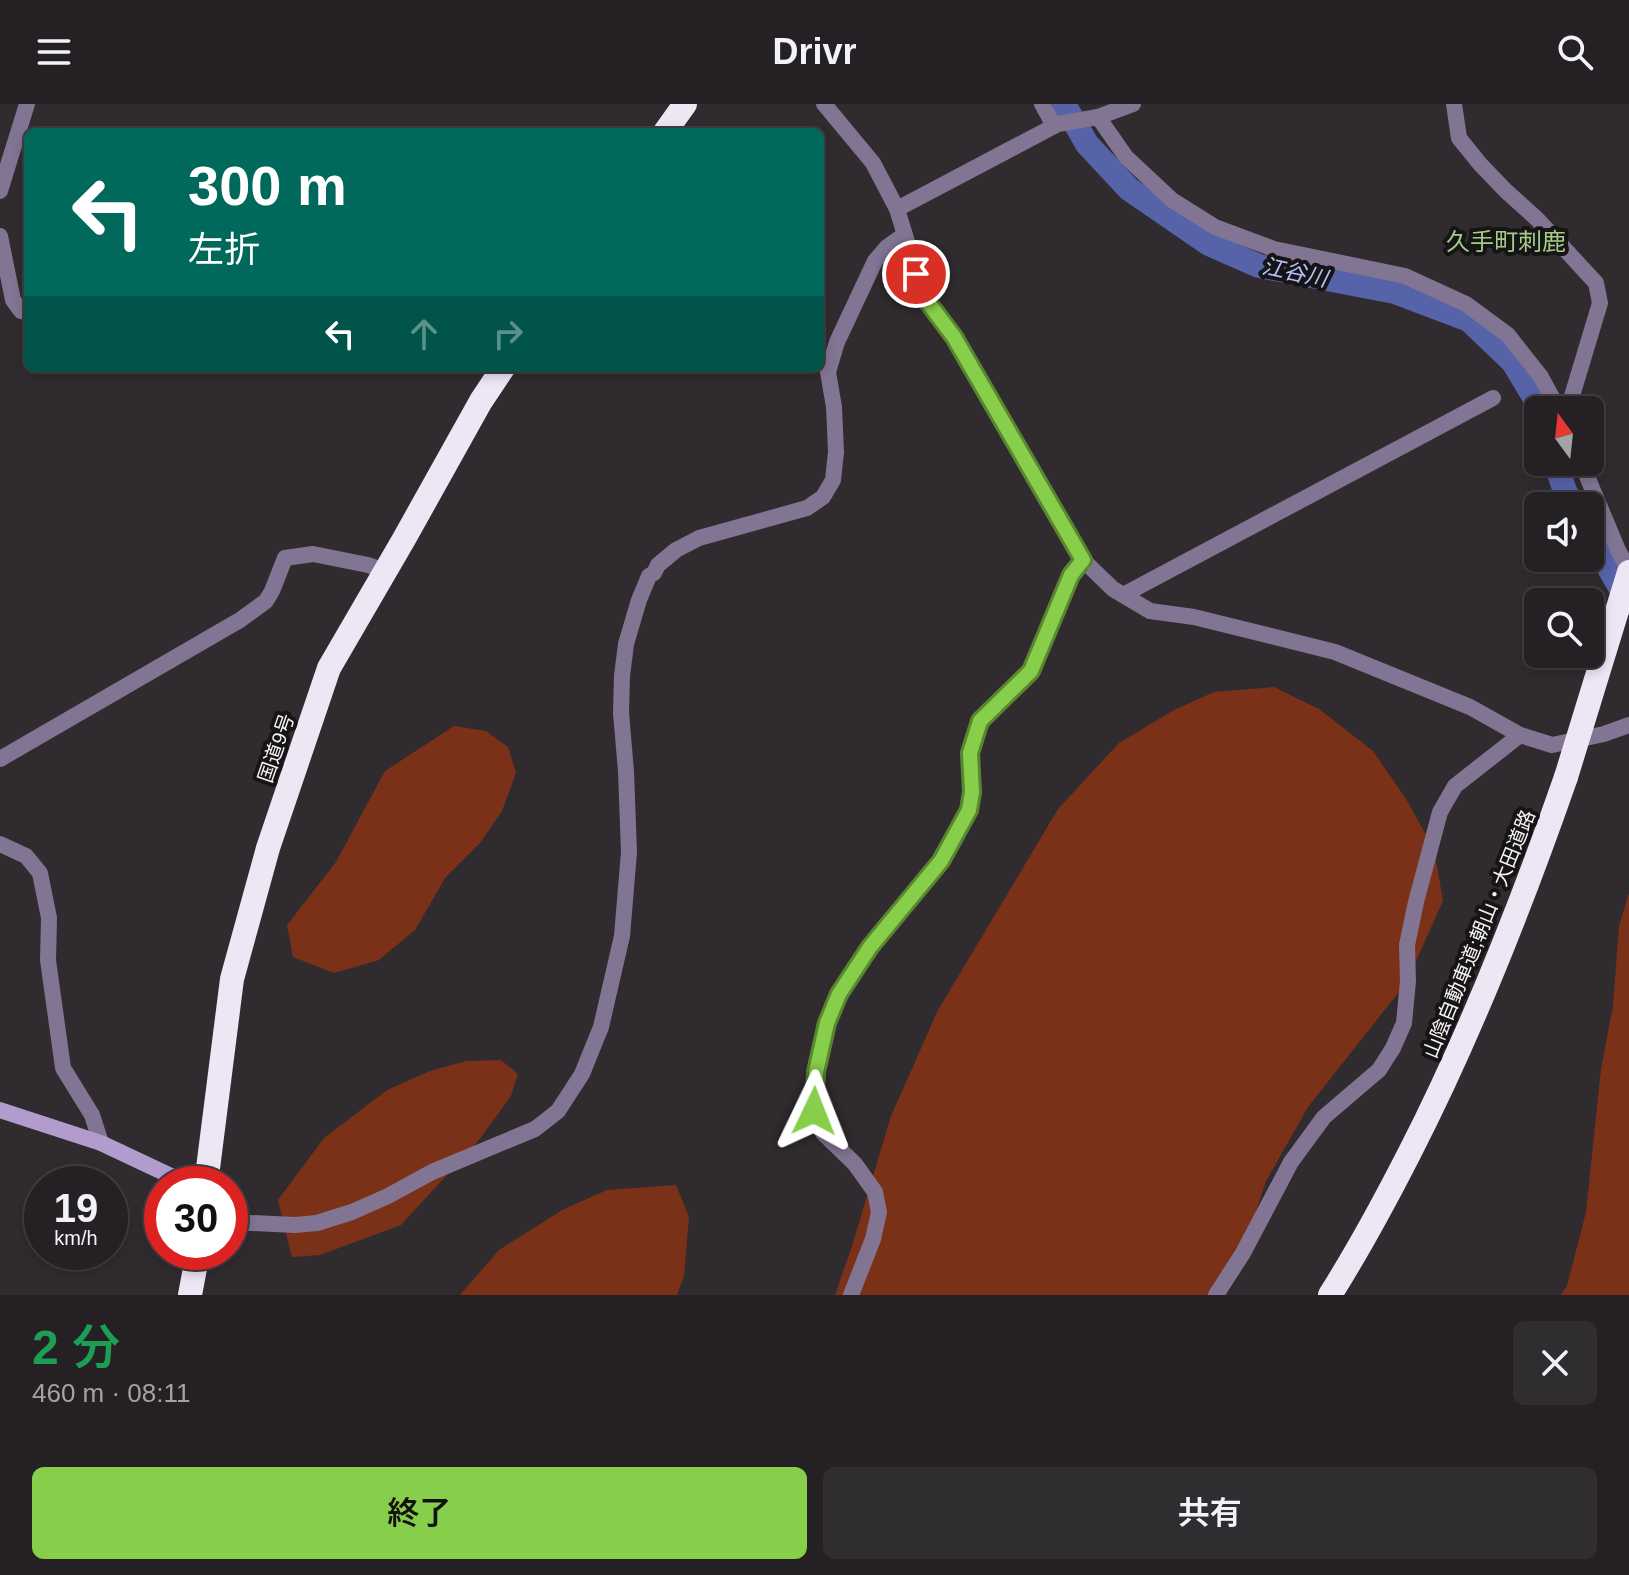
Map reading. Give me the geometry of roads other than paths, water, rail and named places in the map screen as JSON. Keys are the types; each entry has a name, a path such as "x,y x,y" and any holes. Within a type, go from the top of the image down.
{"highway":[{"path":"668,128 685,104"},
{"name":"国道9号","path":"208,1166 232,979 268,848 329,668 500,372"},
{"name":"山陰自動車道;朝山・大田道路","path":"1330,1295 1379,1212 1435,1103 1481,1002 1531,878 1566,777 1629,571"},
{"path":"190,1295 195,1270"}],"street":[{"path":"0,191 27,104"},
{"path":"824,104 873,163 897,209 924,297 954,337 1083,560 1123,595 1150,611 1194,617 1335,652 1470,707 1520,735 1552,745 1604,734 1629,725"},
{"path":"1042,104 1056,125"},
{"path":"897,209 1056,125 1098,117 1133,104"},
{"path":"1454,104 1459,138 1480,164 1537,219 1596,283 1600,303 1572,396"},
{"path":"1098,117 1137,168 1172,200 1215,227 1274,249 1405,276 1466,304 1508,335 1541,377 1551,396"},
{"path":"248,1223 317,1223 352,1212 432,1172 535,1129 558,1111 582,1074 601,1027 622,936 629,852 621,713 622,676 626,644 644,588 658,565 676,550 699,538 807,508 823,497 833,480 836,452 834,407 828,372 837,342 875,261 887,247 904,235"},
{"path":"0,236 13,300 24,311"},
{"path":"1123,595 1493,398"},
{"path":"1587,476 1629,571"},
{"path":"0,759 240,620 266,601 285,558 313,554 385,571"},
{"path":"851,1295 873,1239 879,1212 875,1192 855,1164 823,1133 814,1111 816,1072 827,1023 839,994 870,947 941,861 969,810 972,792 970,753 980,721 1031,671 1071,575 1083,560"},
{"path":"1216,1295 1243,1253 1291,1162 1324,1117 1379,1070 1393,1048 1404,1023 1407,945 1440,812 1455,786 1520,735"},
{"path":"0,844 26,856 40,873 49,918 48,960 63,1068 92,1115 101,1143"},
{"path":"0,1110 101,1143 150,1166"}],"waterway":[{"name":"江谷川","path":"1064,104 1087,144 1129,189 1209,244 1259,266 1395,292 1469,320 1513,362 1533,396"},
{"name":"江谷川","path":"1560,476 1566,492"},
{"name":"江谷川","path":"1604,559 1629,603"}],"district":[{"name":"久手町刺鹿","path":"1506,242"}]}
